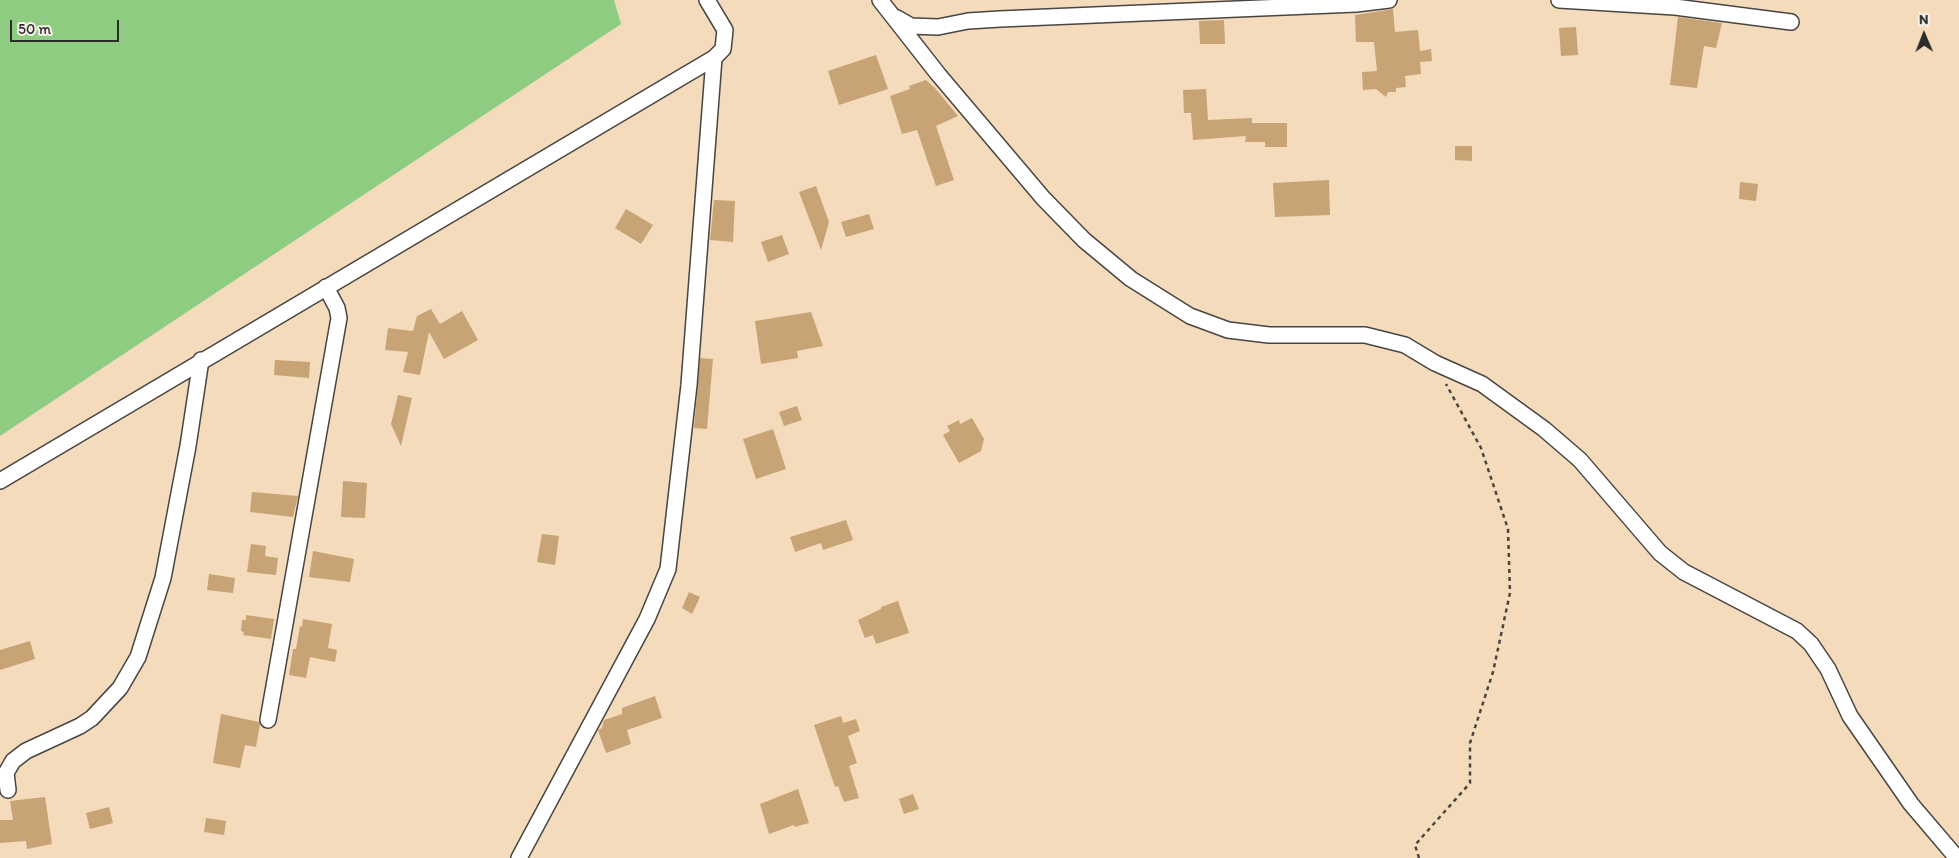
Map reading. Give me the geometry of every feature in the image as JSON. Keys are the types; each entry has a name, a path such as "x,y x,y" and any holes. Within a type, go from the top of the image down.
{"street":[{"path":"0,481 201,360 714,58 723,49 725,30 707,0"},
{"path":"880,0 938,74 1043,198 1084,240 1131,279 1190,316 1228,330 1269,335 1365,335 1405,345 1435,363 1482,384 1544,429 1580,460 1660,553 1684,572 1797,631 1811,644 1828,670 1850,716 1911,804 1957,858"},
{"path":"892,15 911,26 938,27 968,21 1000,19 1356,4 1388,0"},
{"path":"1559,0 1675,8 1791,22"},
{"path":"519,858 647,619 668,569 689,385 714,58"},
{"path":"268,720 339,318 337,308 326,286"},
{"path":"8,790 6,774 14,761 26,751 80,726 92,718 120,688 138,657 163,578 188,446 201,360"}],"path":[{"path":"1419,858 1415,845 1470,783 1470,743 1493,672 1510,593 1508,529 1480,448 1435,363"}],"green space":[{"path":"0,0 614,0 621,24 0,436"}],"building":[{"path":"1393,9 1395,32 1418,30 1420,51 1431,49 1432,61 1420,62 1421,74 1405,76 1406,87 1396,88 1396,92 1388,92 1386,97 1376,89 1363,90 1362,72 1377,71 1374,42 1356,42 1355,15"},
{"path":"1678,17 1722,23 1716,48 1704,46 1697,88 1670,85"},
{"path":"1224,20 1225,44 1200,44 1199,21"},
{"path":"1576,27 1578,55 1561,56 1559,28"},
{"path":"876,55 888,89 839,105 828,71"},
{"path":"926,80 958,116 936,126 954,180 936,186 917,130 902,134 890,96 910,89 909,86"},
{"path":"1206,89 1208,120 1252,118 1252,123 1287,123 1287,147 1265,147 1265,142 1245,142 1246,136 1193,140 1191,113 1184,113 1183,90"},
{"path":"1455,146 1472,146 1472,161 1455,160"},
{"path":"1329,180 1330,215 1275,217 1273,183"},
{"path":"1740,182 1758,184 1756,201 1739,199"},
{"path":"816,186 829,222 821,250 799,192"},
{"path":"714,200 735,201 733,242 710,240"},
{"path":"626,209 653,225 641,244 615,228"},
{"path":"869,214 874,229 846,237 841,222"},
{"path":"782,235 789,254 768,262 761,242"},
{"path":"431,309 440,324 462,311 478,340 444,359 429,332 420,375 403,372 408,352 385,350 388,328 413,331 417,316"},
{"path":"811,312 823,346 797,351 798,358 761,364 755,321"},
{"path":"700,358 713,359 707,429 694,428"},
{"path":"275,360 310,362 309,378 274,375"},
{"path":"398,395 412,398 401,446 391,424"},
{"path":"797,406 802,420 784,426 779,412"},
{"path":"972,418 984,439 981,451 959,463 943,435 950,431 947,426 959,420 960,424"},
{"path":"773,429 786,469 756,479 743,439"},
{"path":"343,481 367,483 365,518 341,517"},
{"path":"252,492 298,496 293,517 250,512"},
{"path":"846,520 853,540 823,550 821,543 795,552 790,537"},
{"path":"542,534 559,536 555,565 537,562"},
{"path":"251,544 266,546 265,556 278,558 276,575 247,572"},
{"path":"313,551 354,559 350,582 309,577"},
{"path":"209,574 235,578 233,593 207,590"},
{"path":"689,592 700,597 692,614 682,608"},
{"path":"898,601 909,633 876,644 873,635 865,638 858,620 881,609 881,607"},
{"path":"246,615 274,619 271,639 243,635 244,632 241,631 242,620 246,620"},
{"path":"303,619 332,624 328,648 337,650 335,662 310,657 306,678 289,675 293,649 296,649"},
{"path":"30,641 35,659 0,670 0,650"},
{"path":"655,696 662,718 627,730 631,744 606,753 598,730 602,728 604,720 622,714 622,708"},
{"path":"221,714 259,722 260,724 256,747 245,745 240,768 213,763"},
{"path":"841,716 843,723 856,719 860,731 848,736 857,763 849,766 859,798 844,802 838,786 835,787 814,725"},
{"path":"798,789 809,823 795,827 794,825 769,834 760,804"},
{"path":"913,794 919,809 904,814 899,799"},
{"path":"45,797 52,844 27,849 26,841 0,843 0,820 13,820 10,801"},
{"path":"109,807 113,823 90,829 86,813"},
{"path":"206,818 226,821 224,835 204,832"}]}
